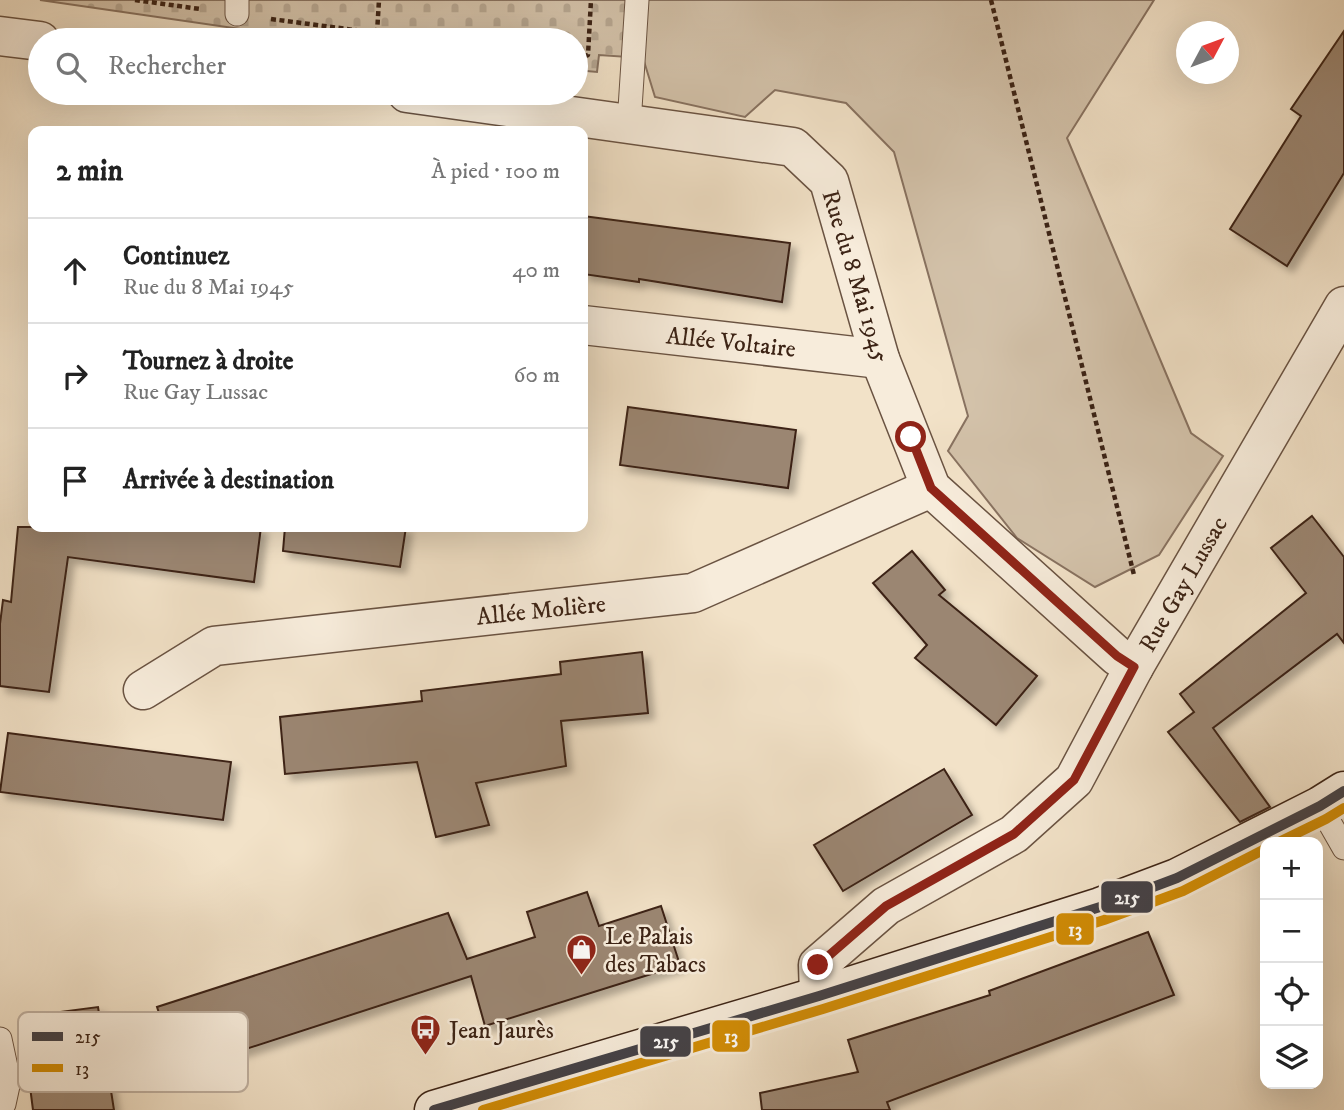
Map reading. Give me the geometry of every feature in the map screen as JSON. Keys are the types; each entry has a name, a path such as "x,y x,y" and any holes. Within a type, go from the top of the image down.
{"street":[{"path":"0,36 28,40"},
{"name":"Rue du 8 Mai 1945","path":"493,105 793,147 829,181 880,359 931,488 1117,656 1134,667"},
{"name":"Rue Gay Lussac","path":"818,996 818,965 886,906 1014,834 1074,780 1134,667 1344,306"},
{"name":"Allée Voltaire","path":"588,326 880,359"},
{"name":"Allée Molière","path":"143,690 214,646 693,593 931,488"},
{"path":"434,1110 818,996 1100,906 1177,878 1332,798"}],"lane":[{"path":"629,124 637,0"},
{"path":"1332,798 1344,848"},
{"path":"0,1039 9,1081 4,1104 0,1104"}],"path":[{"path":"135,0 237,7 350,28"},
{"path":"377,28 379,0"},
{"path":"588,55 591,0"},
{"path":"991,0 1134,570 1134,584"}],"green space":[{"path":"40,0 648,0 643,58 599,55 597,72 588,71 588,28 233,28"},
{"path":"648,0 1154,0 1067,138 1191,433 1223,456 1159,555 1095,587 1017,538 948,451 968,416 894,152 846,103 775,90 745,117 655,97 643,58"}],"building":[{"path":"1344,31 1344,173 1287,266 1230,229 1301,116 1291,109"},
{"path":"588,217 790,243 782,302 639,279 639,282 588,275"},
{"path":"628,407 796,430 788,488 620,465"},
{"path":"1312,516 1344,557 1344,643 1337,634 1213,728 1270,807 1240,822 1168,732 1194,712 1180,694 1306,593 1271,548"},
{"path":"18,527 28,527 28,532 260,532 254,582 68,557 49,692 0,686 0,624 3,600 11,602"},
{"path":"285,532 405,532 400,567 283,551"},
{"path":"912,551 945,590 939,595 1037,676 996,725 915,658 927,645 873,583"},
{"path":"642,652 648,713 561,721 566,766 476,783 489,825 436,837 417,762 285,774 280,717 422,701 421,691 561,674 560,662"},
{"path":"8,733 231,762 223,820 0,792"},
{"path":"944,769 972,815 843,891 814,845"},
{"path":"587,892 599,926 661,906 680,965 485,1026 471,976 248,1048 248,1012 159,1012 157,1007 448,913 467,959 535,937 527,912"},
{"path":"1148,932 1174,995 887,1102 890,1110 762,1110 760,1093 858,1072 848,1040 990,995 989,991"},
{"path":"98,1007 99,1012 60,1012"},
{"path":"31,1092 111,1092 114,1110 33,1110"}],"transit line":[{"name":"215","path":"434,1110 819,996 1100,907 1177,878 1320,806 1344,791"},
{"name":"13","path":"1289,837 1344,808"},
{"name":"13","path":"483,1110 823,1009 1104,920 1183,891 1260,852"}],"place":[{"name":"Le Palais des Tabacs","path":"582,977"},
{"name":"Jean Jaurès","path":"426,1057"}],"route":[{"path":"818,965 886,906 1014,834 1074,780 1134,667 1117,656 931,488 911,437"}]}
